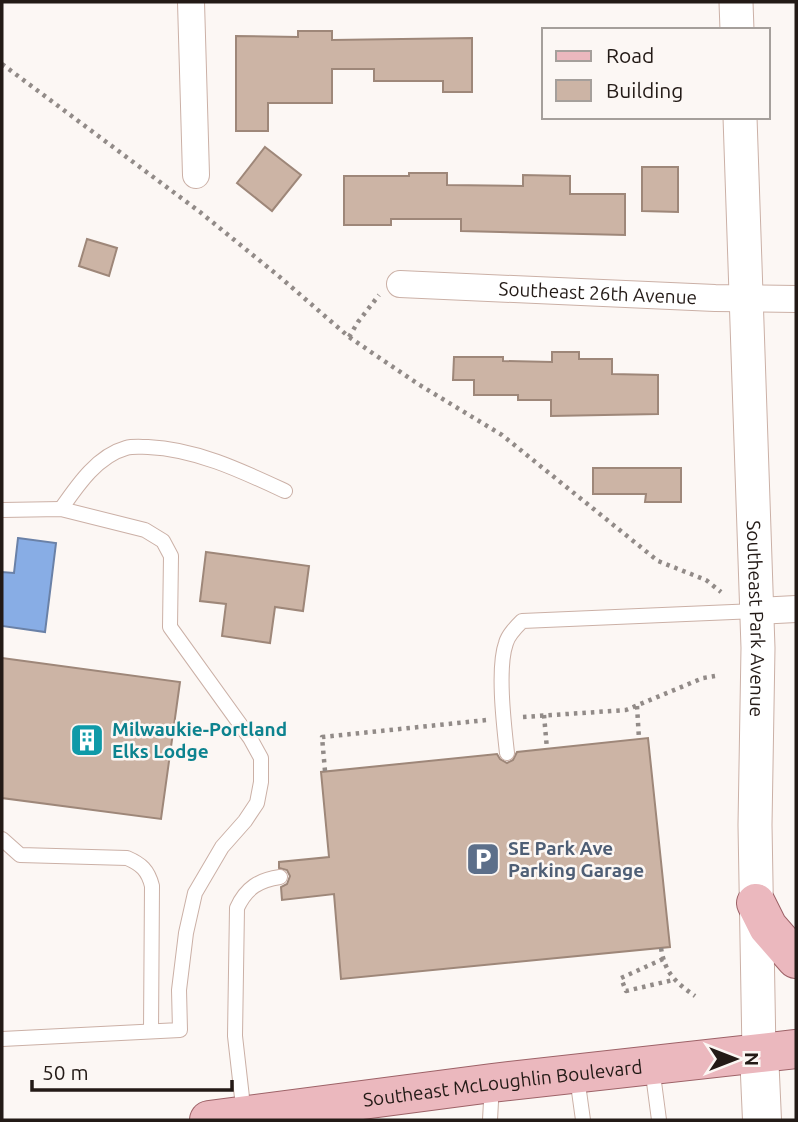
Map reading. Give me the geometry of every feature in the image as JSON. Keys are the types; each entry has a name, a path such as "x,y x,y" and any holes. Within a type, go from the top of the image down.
{"main road":[{"path":"756,904 768,927 796,959"},
{"name":"Southeast McLoughlin Boulevard","path":"226,1118 491,1102 577,1074 796,1049"},
{"name":"Southeast Park Avenue","path":"758,1053 762,1120"}],"street":[{"path":"191,2 196,175"},
{"path":"736,2 737,28"},
{"name":"Southeast Park Avenue","path":"740,119 758,648 758,1053"},
{"name":"Southeast 26th Avenue","path":"400,284 796,299"},
{"path":"756,611 796,609"}],"lane":[{"path":"61,509 83,478 108,456 127,447 190,453 245,472 285,491"},
{"path":"2,510 61,509 145,530 163,541 170,556 170,627 250,738 261,758 261,782 257,803 222,847 195,893 186,933 179,990 180,1030 2,1039"},
{"path":"507,753 503,685 506,643 522,621 756,611"},
{"path":"2,839 20,855 127,858 140,863 150,875 151,1031"},
{"path":"226,1118 236,1049 237,908 242,896 252,886 264,879 280,877"},
{"path":"652,1065 659,1120"},
{"path":"577,1074 583,1120"}],"path":[{"path":"2,64 200,212 349,337 418,384 502,435 658,561 706,580 718,590"},
{"path":"349,337 381,292 400,284"},
{"path":"637,706 639,739"},
{"path":"544,715 547,749"},
{"path":"661,948 673,980 695,996"},
{"path":"663,959 621,978 626,991 673,980"}],"water":[{"path":"18,538 56,543 45,632 2,626 2,572 14,573"}],"building":[{"path":"298,31 332,31 332,40 472,38 472,92 443,92 443,81 374,81 374,69 332,69 332,103 268,103 268,131 236,131 236,36 298,37"},
{"path":"265,147 301,175 272,211 237,183"},
{"path":"642,167 678,167 678,212 642,211"},
{"path":"409,173 447,173 447,185 523,186 523,175 570,176 570,194 625,194 625,235 461,231 461,219 391,219 391,225 344,225 344,176 409,176"},
{"path":"87,239 117,248 109,276 79,266"},
{"path":"552,352 579,352 579,359 612,359 612,374 658,375 658,414 551,416 551,400 518,400 518,395 474,395 474,380 453,380 454,357 503,357 503,361 552,362"},
{"path":"593,468 681,468 681,502 645,502 646,494 593,494"},
{"path":"206,552 309,566 303,611 275,607 270,643 222,636 226,604 200,601"},
{"name":"Milwaukie-Portland Elks Lodge","path":"2,658 180,682 161,819 2,798"},
{"name":"SE Park Ave Parking Garage","path":"648,738 670,947 341,979 334,894 282,900 281,887 287,884 290,876 287,870 279,868 279,862 329,857 321,772 497,754 507,763 513,760 517,752"}],"place":[{"name":"Milwaukie-Portland Elks Lodge","path":"87,740"},
{"name":"SE Park Ave Parking Garage","path":"483,859"}]}
